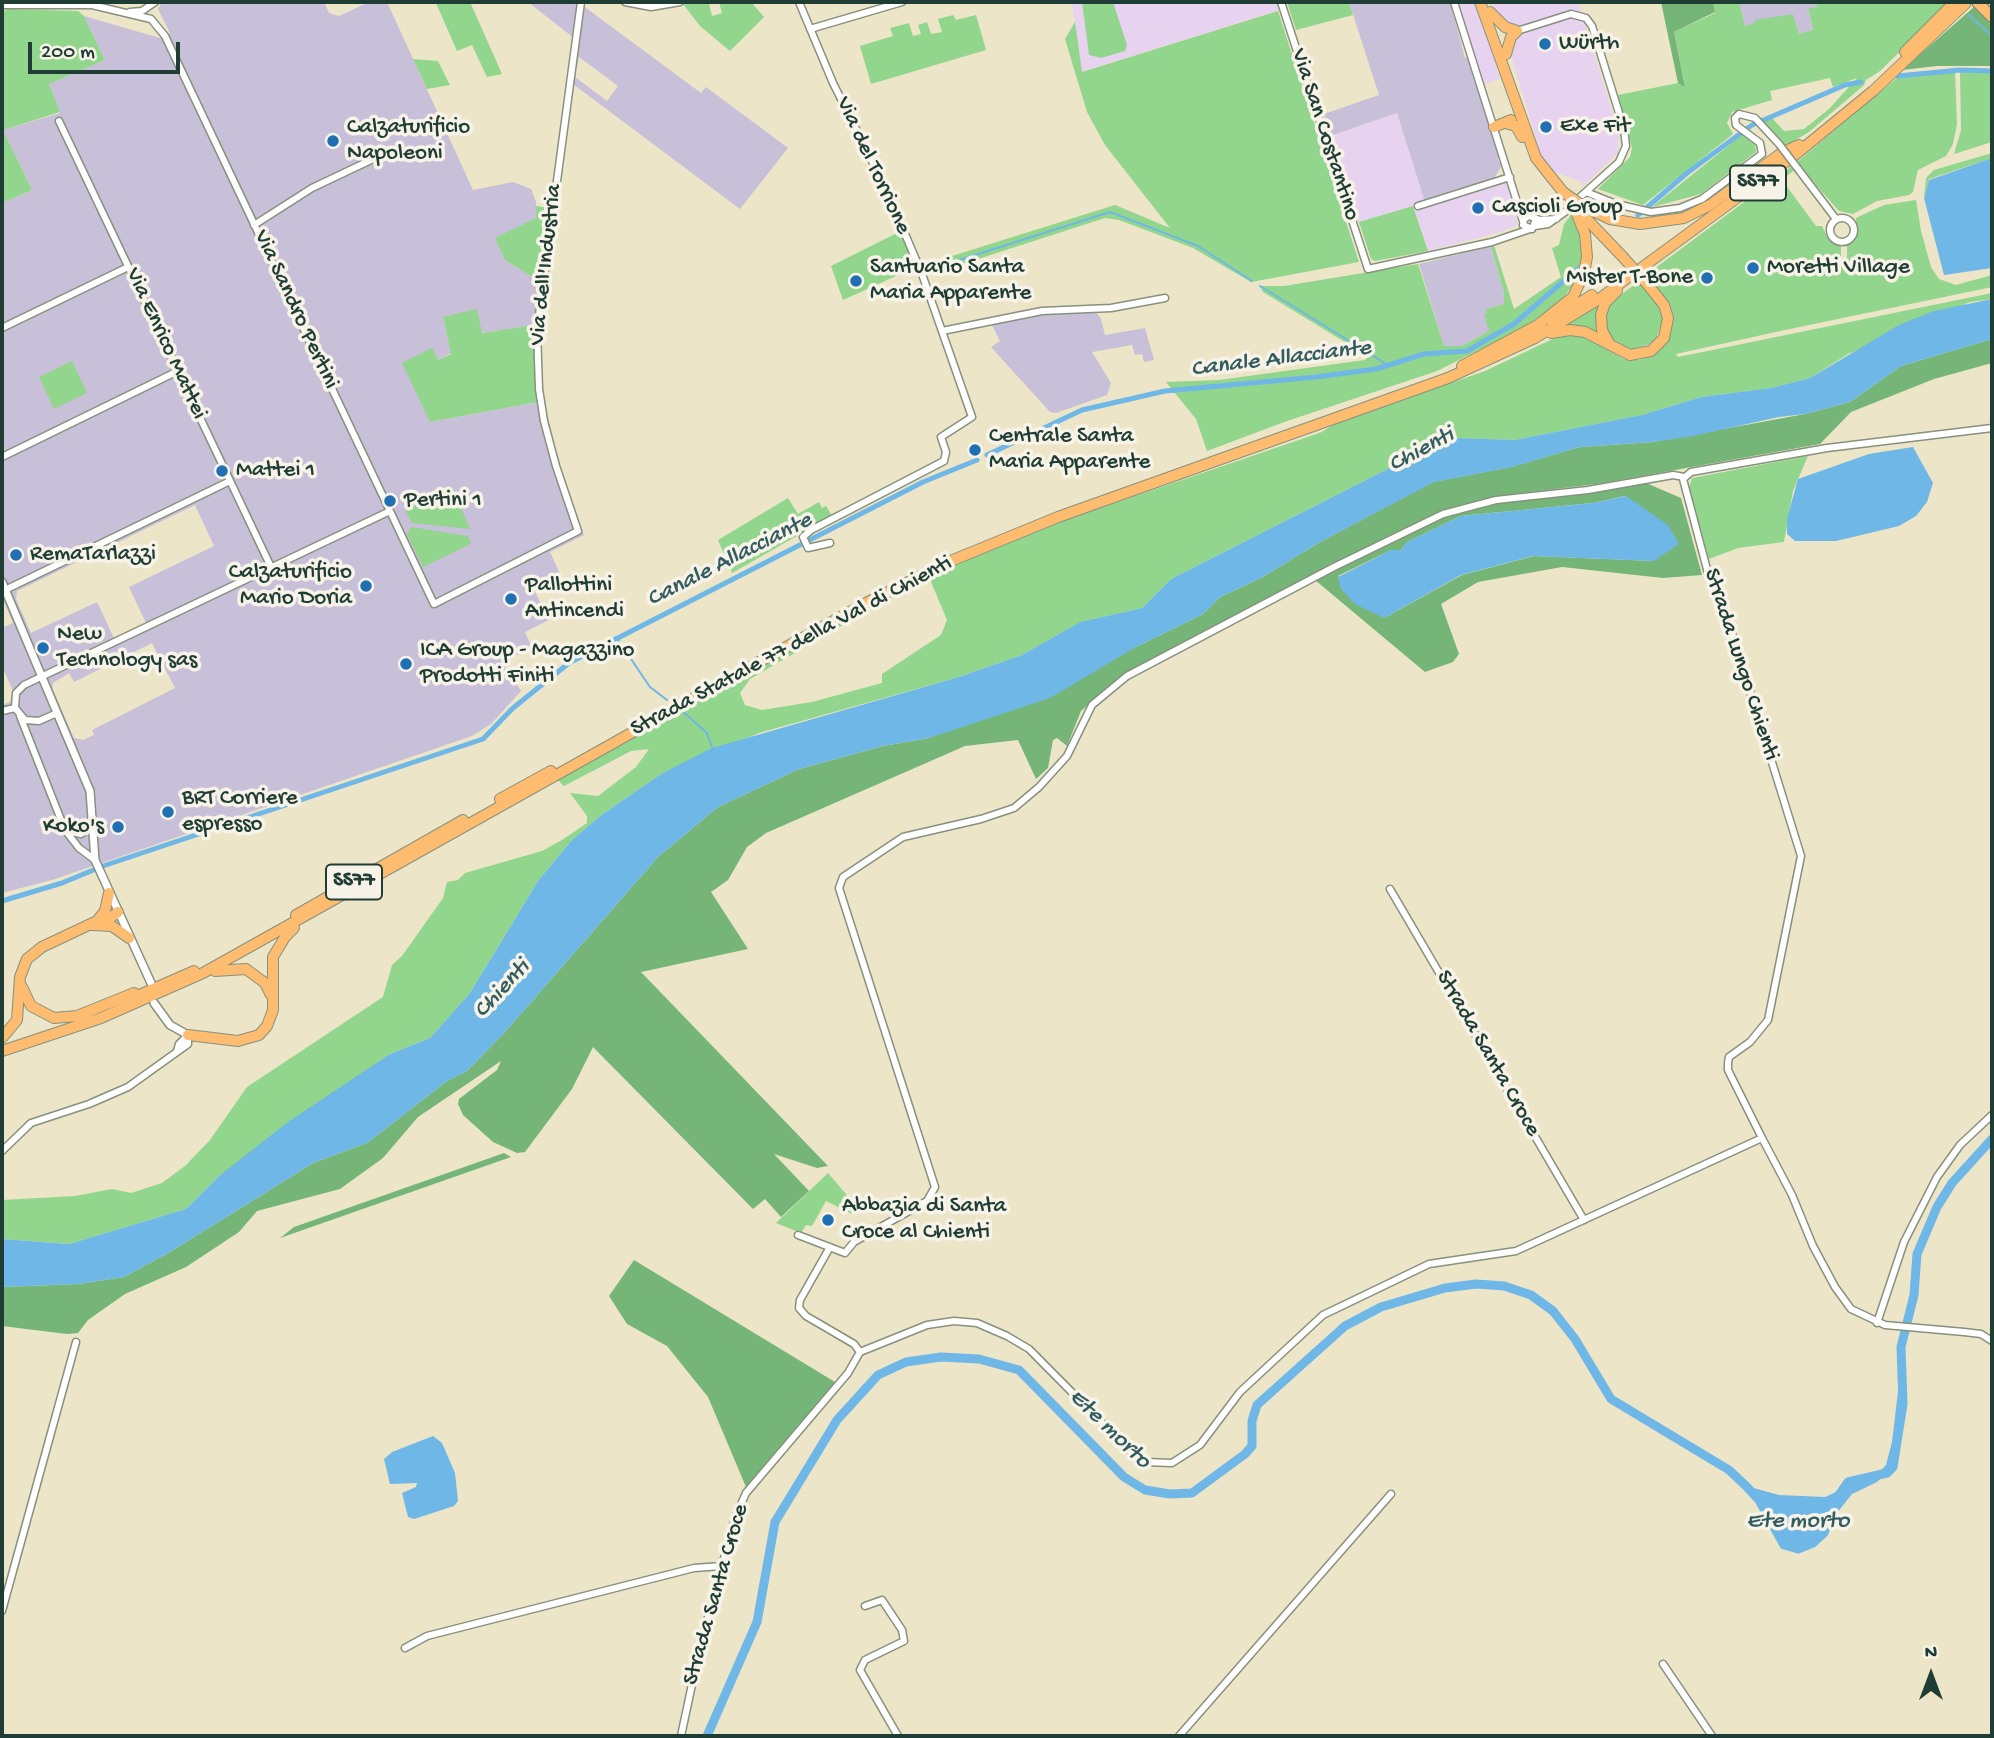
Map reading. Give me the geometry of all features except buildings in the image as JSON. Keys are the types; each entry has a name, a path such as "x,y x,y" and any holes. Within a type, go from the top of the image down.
{"highway":[{"path":"1978,2 1992,17"}],"main road":[{"path":"1480,2 1534,154"},
{"name":"Strada Statale 77 della Val di Chienti","path":"2,1044 118,1004 177,978 251,940 860,603 953,560 1028,528 1463,369 1535,338 1576,314 1790,159 1892,69 1960,3"},
{"path":"1488,7 1506,54 1534,154"},
{"path":"1488,7 1508,29 1517,31"},
{"path":"1506,54 1511,37 1517,31"},
{"name":"Strada Statale 77 della Val di Chienti","path":"1463,369 1515,342 1593,295 1799,145 1869,89"},
{"path":"1494,127 1513,116 1516,103"},
{"path":"1463,369 1489,365 1549,334 1563,330 1585,332 1625,354 1641,354 1654,348 1664,338 1668,322 1667,311 1648,285 1563,192 1516,126 1505,123"},
{"path":"1577,207 1610,219 1640,224 1684,218 1710,205 1783,152 1799,145"},
{"path":"1463,369 1538,324 1573,297 1584,273 1587,257 1585,234 1577,207"},
{"path":"1613,348 1601,327 1605,303 1686,240 1695,228"},
{"name":"Strada Statale 77 della Val di Chienti","path":"2,1051 137,1003 203,974 396,866 530,786"},
{"path":"183,1043 201,1038 238,1041 254,1038 270,1021 273,957 291,930 378,881 396,866"},
{"path":"99,921 109,893"},
{"path":"2,1038 17,1020 22,968 34,953 118,912"},
{"path":"99,921 129,937"},
{"path":"137,1003 227,968 247,969 255,974 265,983 273,1000"},
{"path":"20,977 31,1006 47,1016 61,1018 77,1016 177,978"}],"street":[{"name":"Via dell'Industria","path":"434,604 578,531 544,421 539,389 537,330 581,2"},
{"path":"625,2 651,8 680,2"},
{"name":"Via del Torrione","path":"799,2 833,83 887,189 972,417 941,437 946,458 811,530 803,537 806,547 830,543"},
{"path":"810,29 902,2"},
{"name":"Via San Costantino","path":"1281,2 1367,268 1424,258 1515,234 1530,223"},
{"path":"1454,2 1519,205 1530,223 1556,219 1577,207 1586,192 1619,162 1626,139 1592,26 1586,18 1571,14 1517,31"},
{"name":"Via Sandro Pertini","path":"2,5 92,5 146,12 165,36 434,604"},
{"path":"1586,192 1651,212 1680,208 1702,199 1759,157 1762,146 1735,122 1738,115 1758,121 1779,144 1836,219"},
{"name":"Via Enrico Mattei","path":"59,121 271,567"},
{"path":"254,225 313,188 390,151"},
{"path":"1418,206 1510,177"},
{"path":"1846,218 1852,223 1854,230 1848,240 1841,242 1832,237 1830,226 1836,219 1846,218"},
{"path":"2,328 128,267"},
{"path":"942,331 1042,311 1111,308 1165,298"},
{"path":"2,457 178,371"},
{"path":"798,1235 845,1253 854,1242 927,1201 935,1187 839,888 843,877 903,837 981,819 1014,807 1039,787 1067,756 1092,705 1127,677 1334,566 1443,514 1496,500 1597,489 1673,475 1684,477 1692,472 1827,448 1992,428"},
{"name":"Strada Lungo Chienti","path":"1684,477 1683,484 1708,573 1731,630 1801,856 1768,1020 1750,1042 1730,1057 1728,1063 1728,1070 1762,1138"},
{"path":"148,984 97,865 90,791 3,586 230,481"},
{"path":"97,865 65,830 15,708 18,690 390,511"},
{"path":"2,711 15,708"},
{"path":"20,716 36,722 57,713"},
{"path":"65,830 81,834 92,825"},
{"name":"Strada Santa Croce","path":"1390,889 1584,1220"},
{"path":"2,1152 25,1126 128,1087 183,1043 157,1002"},
{"path":"1881,1324 1897,1257 1937,1177 1960,1145 1992,1115"},
{"path":"830,1247 800,1300 799,1308 806,1316 854,1344 860,1352 927,1325 954,1321 977,1323 1029,1349 1145,1462 1172,1463 1200,1445 1240,1392 1323,1315 1429,1264 1516,1251 1762,1138 1835,1287 1851,1310 1881,1324 1981,1334 1992,1340"},
{"path":"2,1611 76,1342"},
{"name":"Strada Santa Croce","path":"681,1736 722,1566 746,1493 848,1373 860,1352"},
{"path":"1179,1736 1391,1494"},
{"path":"405,1648 438,1633 682,1571 722,1566"},
{"path":"865,1606 882,1600 902,1630 904,1641 865,1660 860,1670 898,1736"},
{"path":"1662,1664 1712,1736"}],"shaded area":[{"path":"162,2 324,2 329,13 339,16 369,2 387,2 473,190 513,182 531,189 536,202 536,218 505,260 539,281 535,325 481,333 443,318 451,353 438,360 430,422 544,401 559,464 584,535 550,552 560,574 533,588 549,620 525,632 531,645 504,664 521,691 491,724 472,736 52,880 2,893 2,705 10,702 13,691 2,666 2,628 13,623 2,597 2,203 32,190 3,130 60,113 49,84 105,60 84,16 160,38 170,33 158,9","holes":["195,505 214,546 129,587 146,623 114,638 97,602 31,633 16,599 17,591","152,643 175,688 92,730 94,735 83,740 74,738 52,688 53,683 69,673 74,682"]},
{"path":"528,2 578,2 701,93 706,87 788,148 740,209 573,84 579,42","holes":["579,57 618,86 607,101 575,77"]},
{"path":"1072,2 1281,2 1283,9 1081,72"},
{"path":"1349,2 1450,2 1465,58 1468,57 1500,158 1497,159 1502,165 1493,180 1425,202 1397,113 1330,136 1324,114 1379,95"},
{"path":"1458,2 1478,2 1500,79 1484,84"},
{"path":"1492,2 1578,2 1619,133 1618,153 1583,186 1580,181 1555,172 1541,155 1511,55 1513,38 1495,13"},
{"path":"1739,2 1816,2 1817,7 1808,9 1813,30 1799,34 1793,15 1745,26"},
{"path":"1397,113 1427,207 1508,182 1518,225 1428,251 1413,206 1359,222 1330,136"},
{"path":"1491,246 1504,293 1504,304 1487,309 1489,331 1462,346 1444,346 1419,264"},
{"path":"1094,309 1101,319 1105,335 1145,328 1154,360 1144,362 1142,354 1135,355 1132,345 1092,352 1111,383 1107,395 1056,413 1050,412 991,347 1000,341 990,321 1042,311"}],"green space":[{"path":"470,2 502,74 487,77 472,45 457,51 436,3"},
{"path":"717,2 709,4 712,16 722,13 719,2 751,2 764,17 730,51 700,26 683,4"},
{"path":"1082,2 1113,2 1127,45 1125,51 1101,58 1089,55"},
{"path":"1287,2 1349,2 1353,15 1296,30"},
{"path":"1661,2 1713,2 1715,12 1674,32 1685,87 1678,83"},
{"path":"1713,2 1739,2 1745,26 1755,23 1755,20 1793,14 1799,34 1813,30 1808,8 1817,7 1816,2 1950,2 1880,71 1866,80 1864,85 1809,132 1784,147 1764,122 1772,118 1784,131 1804,129 1829,109 1857,78 1833,87 1830,78 1770,91 1772,100 1732,112 1727,123 1733,134 1643,205 1598,189 1630,157 1632,148 1618,95 1678,83 1685,86 1674,32 1715,13"},
{"path":"1974,7 1992,26 1992,66 1937,66 1902,70"},
{"path":"8,9 78,11 84,16 105,60 49,84 60,112 3,130 32,190 2,203 2,12"},
{"path":"1278,11 1359,262 1251,282 1193,248 1119,220 1105,218 941,271 936,261 1115,205 1170,228 1105,145 1087,112 1065,39 1075,22 1082,72"},
{"path":"953,15 956,20 976,15 986,50 871,84 860,46 893,36 890,28 909,23 913,36 921,34 918,25 927,22 931,34 942,32 938,19"},
{"path":"413,59 438,61 450,85 427,89"},
{"path":"1955,72 1957,124 1953,144 1946,156 1918,170 1913,192 1909,195 1877,201 1853,214 1839,211 1796,163 1898,77"},
{"path":"1960,72 1992,73 1992,142 1954,154 1961,130"},
{"path":"1743,134 1755,145 1756,152 1701,194 1652,207"},
{"path":"1992,153 1992,158 1929,179 1924,198 1926,178 1934,170"},
{"path":"1791,167 1794,170 1782,180 1816,226 1822,226 1829,240 1841,247 1841,256 1837,259 1840,264 1847,257 1847,244 1857,235 1856,218 1884,205 1916,200 1931,267 1939,279 1956,285 1992,275 1992,287 1676,354 1678,357 1992,293 1992,299 1970,302 1848,354 1810,378 1771,388 1701,397 1642,415 1514,440 1459,438 1429,448 1171,579 1142,608 1080,622 1022,655 959,677 759,733 661,774 600,816 571,841 538,881 470,993 430,1038 390,1054 219,1176 186,1209 69,1244 2,1239 2,1200 75,1196 112,1189 131,1193 162,1183 185,1166 210,1140 247,1087 383,997 392,965 402,956 443,898 447,882 458,880 465,873 542,851 562,840 587,823 587,816 570,793 598,796 636,767 649,749 631,751 564,786 558,780 849,618 843,625 750,679 740,693 745,705 762,710 812,702 882,683 882,674 941,635 947,620 929,577 1039,529 1322,432 1334,424 1485,371 1561,335 1579,334 1624,359 1639,360 1652,356 1669,339 1674,318 1670,304 1646,275"},
{"path":"536,206 548,208 539,281 505,260 495,238 536,218"},
{"path":"1413,206 1428,251 1375,261 1371,259 1359,222"},
{"path":"1571,215 1580,232 1582,260 1579,275 1563,299 1525,327 1437,371 1207,451 1196,419 1166,382 1219,380 1365,360 1368,357 1363,353 1263,292 1260,286 1284,286 1418,264 1444,346 1462,346 1489,331 1484,314 1487,313 1486,309 1504,304 1504,293 1491,246 1494,245 1514,309 1561,277 1552,248 1559,245 1564,224"},
{"path":"903,230 918,266 843,300 831,266"},
{"path":"1638,282 1656,301 1663,319 1657,337 1650,344 1632,349 1614,343 1603,326 1606,306"},
{"path":"1603,302 1596,332 1580,326 1565,326"},
{"path":"477,309 482,333 527,326 530,336 534,335 538,402 430,422 402,363 432,348 438,360 451,354 443,317"},
{"path":"1992,339 1992,363 1934,379 1851,412 1820,444 1597,484 1497,496 1441,511 1123,674 1081,711 1067,746 1057,738 1053,740 1048,768 1036,779 1018,740 965,746 766,833 747,847 728,880 711,892 748,949 641,972 828,1166 817,1168 774,1154 809,1191 781,1217 765,1199 753,1209 593,1047 572,1089 525,1152 517,1153 493,1142 463,1115 458,1104 459,1099 497,1070 501,1061 418,1117 383,1158 340,1189 257,1211 239,1232 186,1267 125,1294 88,1320 78,1333 2,1326 2,1287 78,1284 124,1277 170,1252 313,1163 367,1143 447,1081 467,1071 505,1032 658,857 718,807 799,769 883,746 929,738 1136,647 1203,614 1220,597 1261,578 1320,542 1433,482 1511,467 1580,447 1653,442 1805,414 1850,402 1901,366"},
{"path":"72,361 87,393 54,409 39,377"},
{"path":"1808,456 1793,491 1784,542 1738,548 1709,559 1689,488 1692,478"},
{"path":"1646,483 1681,498 1702,575 1663,578 1562,567 1478,582 1441,604 1459,654 1453,662 1425,672 1315,580 1452,514 1494,503","holes":["1625,496 1654,561 1534,556 1462,575 1384,618 1338,576 1391,550 1401,550 1407,542 1461,516 1593,503"]},
{"path":"452,487 470,529 412,523 405,510"},
{"path":"788,498 798,514 819,502 822,508 826,506 832,516 732,573 718,540"},
{"path":"411,527 468,536 471,544 423,567 407,534"},
{"path":"504,1153 511,1157 280,1238 294,1227"},
{"path":"828,1173 857,1207 852,1214 826,1201 812,1226 806,1225 801,1233 776,1223"},
{"path":"634,1260 835,1382 746,1487 708,1397 667,1346 627,1324 609,1296"}],"water":[{"path":"1992,158 1992,268 1944,275 1924,198 1929,180"},
{"name":"Chienti","path":"1992,299 1992,339 1901,366 1850,402 1805,414 1693,436 1580,447 1512,467 1434,482 1320,542 1261,578 1220,597 1203,614 1136,647 1050,698 929,738 883,746 799,769 718,807 658,857 505,1032 467,1071 447,1081 367,1143 313,1163 170,1252 124,1277 78,1284 2,1287 2,1239 69,1244 186,1209 219,1176 288,1122 390,1054 430,1038 470,993 538,881 571,841 600,816 661,774 712,748 959,677 1022,655 1080,622 1142,608 1171,579 1429,448 1459,438 1514,440 1642,415 1701,397 1771,388 1810,378 1899,325 1934,311"},
{"path":"1913,447 1933,483 1927,502 1916,516 1899,526 1836,541 1795,541 1787,534 1787,519 1798,479 1869,454"},
{"path":"1626,496 1668,525 1679,544 1654,561 1533,556 1461,575 1384,618 1355,604 1341,589 1338,577 1391,550 1401,550 1407,542 1461,516 1593,503"},
{"name":"Ete morto","path":"1901,1366 1903,1404 1893,1467 1877,1482 1852,1494 1813,1543 1798,1549 1784,1545 1759,1500 1746,1486 1779,1495 1825,1497 1848,1482 1881,1470 1886,1465 1892,1442"},
{"path":"433,1436 442,1443 455,1473 458,1501 454,1506 414,1519 408,1517 402,1493 416,1487 417,1483 390,1484 384,1459 392,1452"}],"waterway":[{"path":"1969,15 1992,36"},
{"name":"Canale Allacciante","path":"1898,76 1960,70 1992,71"},
{"name":"Canale Allacciante","path":"1638,215 1687,173 1752,125 1845,85 1861,82"},
{"path":"931,269 1110,212 1198,246 1252,281"},
{"name":"Canale Allacciante","path":"1570,275 1578,269"},
{"name":"Canale Allacciante","path":"987,455 1082,410 1165,391 1316,377 1376,369 1424,354 1467,351 1514,324 1566,279"},
{"path":"1260,286 1388,365"},
{"name":"Canale Allacciante","path":"2,901 483,739 513,708 569,663 923,482 977,460"},
{"path":"616,637 650,687 667,700"},
{"path":"682,711 707,733 712,747"},
{"name":"Ete morto","path":"1834,1502 1848,1482 1887,1473 1893,1467 1903,1404 1901,1347 1914,1295 1917,1254 1937,1207 1952,1183 1992,1139"},
{"name":"Ete morto","path":"707,1736 757,1622 775,1522 837,1420 878,1375 906,1362 941,1357 979,1359 1019,1370 1124,1477 1145,1490 1170,1494 1192,1493 1245,1454 1252,1446 1252,1421 1257,1405 1345,1326 1381,1307 1445,1288 1476,1284 1504,1286 1531,1295 1553,1311 1575,1339 1611,1399 1729,1470 1759,1500 1784,1545 1798,1549 1813,1543 1824,1533 1828,1522"}],"place":[{"name":"Würth","path":"1545,44"},
{"name":"Exe Fit","path":"1546,127"},
{"name":"Calzaturificio Napoleoni","path":"333,141"},
{"name":"Cascioli Group","path":"1478,208"},
{"name":"Moretti Village","path":"1753,268"},
{"name":"Mister T-Bone","path":"1707,278"},
{"name":"Santuario Santa Maria Apparente","path":"856,281"},
{"name":"Centrale Santa Maria Apparente","path":"975,450"},
{"name":"Mattei 1","path":"222,471"},
{"name":"Pertini 1","path":"390,501"},
{"name":"RemaTarlazzi","path":"16,555"},
{"name":"Calzaturificio Mario Doria","path":"366,586"},
{"name":"Pallottini Antincendi","path":"511,599"},
{"name":"New Technology sas","path":"43,648"},
{"name":"ICA Group - Magazzino Prodotti Finiti","path":"406,664"},
{"name":"BRT Corriere espresso","path":"168,812"},
{"name":"Koko's","path":"118,827"},
{"name":"Abbazia di Santa Croce al Chienti","path":"828,1220"}]}
